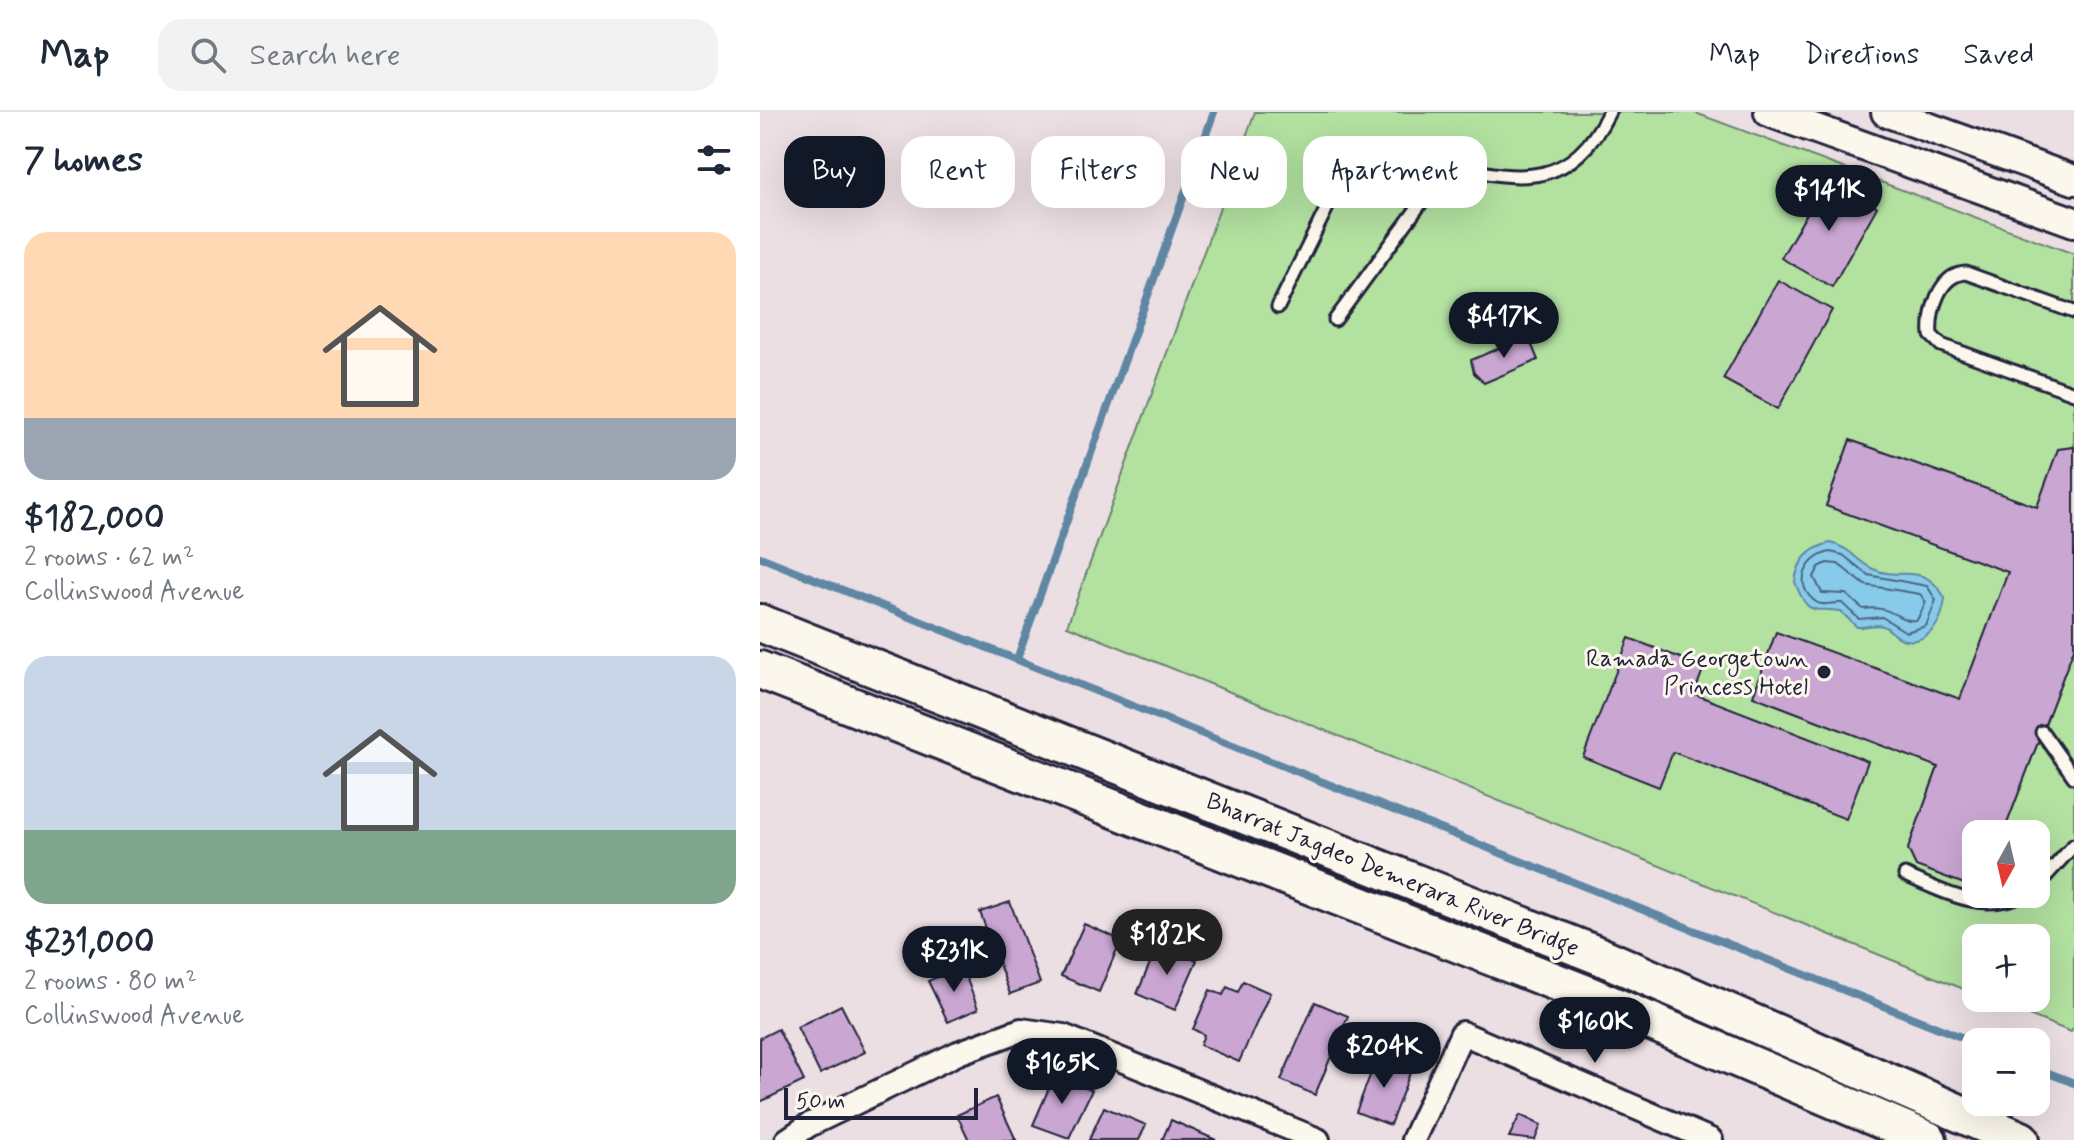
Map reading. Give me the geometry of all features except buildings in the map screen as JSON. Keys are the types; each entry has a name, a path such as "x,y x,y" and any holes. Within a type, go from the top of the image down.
{"main road":[{"name":"Bharrat Jagdeo Demerara River Bridge","path":"760,623 1600,956 2021,1140"},
{"name":"Bharrat Jagdeo Demerara River Bridge","path":"760,670 1584,993 1928,1140"}],"street":[{"path":"1769,112 2074,222"},
{"path":"1886,112 2074,180"},
{"path":"787,1140 809,1125 958,1053 1021,1030 1063,1036 1318,1140"},
{"path":"1413,1140 1462,1033 1711,1140"}],"lane":[{"path":"1487,173 1531,177 1551,174 1584,152 1609,112"},
{"path":"1278,307 1327,208"},
{"path":"1335,320 1417,208"},
{"path":"2074,312 1966,273 1956,273 1946,280 1929,320 1931,335 1941,345 2074,393"},
{"path":"2042,732 2074,777"},
{"path":"2050,872 2074,845"},
{"path":"1905,875 1962,900"}],"green space":[{"path":"1255,112 1693,112 2074,254 2074,447 2058,450 2037,507 1850,440 1826,506 2008,572 1960,699 1776,633 1753,696 1938,767 1908,849 1916,866 1962,883 1962,908 2050,908 2050,820 2008,820 2074,648 2074,1027 2071,1032 2022,1012 2050,1012 2050,924 1962,924 1962,988 1067,626 1220,208 1287,208 1287,136 1246,136"}],"water":[{"path":"1830,543 1843,548 1873,569 1920,576 1937,586 1945,598 1942,614 1929,634 1905,640 1883,626 1857,627 1840,611 1817,610 1808,606 1795,582 1799,567 1810,552"}],"waterway":[{"path":"1017,659 1214,112"},
{"path":"760,557 1962,1037"},
{"path":"2050,1074 2074,1083"}],"place":[{"name":"Ramada Georgetown Princess Hotel","path":"1824,672"}]}
